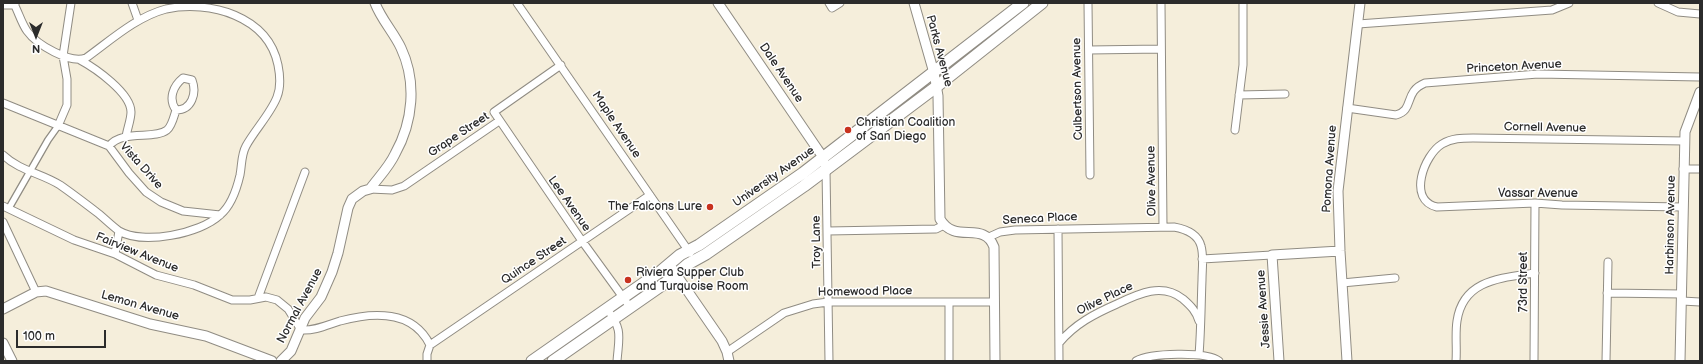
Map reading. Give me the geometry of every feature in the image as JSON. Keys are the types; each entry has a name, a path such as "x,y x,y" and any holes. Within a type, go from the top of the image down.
{"main road":[{"name":"University Avenue","path":"532,361 688,250 699,245 823,157 1023,3"},
{"name":"University Avenue","path":"553,361 688,264 826,170 1042,3"}],"street":[{"path":"6,207 58,126 67,105 67,79 63,56 71,3"},
{"path":"132,3 138,20"},
{"name":"Normal Avenue","path":"283,360 291,351 305,318 321,297 332,272 338,253 348,208 352,199 363,191 370,189 395,155 408,124 411,102 409,73 401,48 375,3"},
{"name":"Maple Avenue","path":"517,3 694,260"},
{"name":"Dale Avenue","path":"718,3 823,157"},
{"path":"830,6 840,3"},
{"name":"Parks Avenue","path":"914,3 934,73 938,96 940,219 944,225"},
{"name":"Culbertson Avenue","path":"1088,3 1090,175"},
{"name":"Olive Avenue","path":"1161,3 1163,228 1174,227 1185,229 1194,236 1201,245 1201,325 1199,355"},
{"path":"1235,130 1238,95 1243,65 1243,3"},
{"name":"Pomona Avenue","path":"1347,361 1338,191 1360,3"},
{"path":"1358,24 1552,10 1569,3"},
{"path":"1658,3 1678,12 1700,14"},
{"path":"3,5 15,4 28,32 45,48 90,65 115,86 129,102 131,111 126,137"},
{"path":"3,155 29,172 58,184 90,207 119,231 149,237 170,236 198,228 220,215 226,208 237,187 245,147 277,98 279,76 275,53 268,39 251,22 220,10 196,6 177,7 158,12 138,20 86,58 80,60"},
{"path":"1089,50 1162,49"},
{"name":"Grape Street","path":"370,189 392,190 404,186 499,121 494,112 561,65"},
{"name":"Princeton Avenue","path":"1347,108 1396,115 1407,108 1412,93 1416,87 1425,83 1538,74 1700,77"},
{"name":"Harbinson Avenue","path":"1680,361 1684,141 1686,126 1700,92"},
{"path":"1238,95 1285,94"},
{"name":"Vista Drive","path":"3,103 109,146 129,173 153,197 176,209 220,215"},
{"path":"109,146 113,141 126,137 162,133 168,129 176,110"},
{"name":"Lee Avenue","path":"499,121 582,241 630,307"},
{"name":"Cornell Avenue","path":"1422,172 1426,161 1434,150 1447,142 1460,138 1684,141"},
{"path":"823,157 826,170"},
{"path":"1683,169 1700,169"},
{"name":"Troy Lane","path":"826,170 829,361"},
{"path":"258,298 305,172"},
{"name":"Vassar Avenue","path":"1422,172 1421,195 1426,202 1434,206 1453,207 1535,203 1562,205 1683,207"},
{"name":"Quince Street","path":"430,345 650,195"},
{"name":"73rd Street","path":"1534,361 1535,203"},
{"name":"Fairview Avenue","path":"6,207 74,240 115,254 156,275 194,285 226,298 250,300 270,298 281,303 288,309 301,330"},
{"path":"3,222 36,292 3,309"},
{"path":"828,231 936,229 944,225"},
{"name":"Seneca Place","path":"944,225 952,231 959,233 981,233 989,237 1000,232 1058,229 1163,228"},
{"path":"1058,229 1059,361"},
{"path":"115,254 119,231"},
{"path":"989,237 994,247 994,361"},
{"path":"1202,259 1340,251"},
{"name":"Jessie Avenue","path":"1272,255 1279,361"},
{"path":"1606,361 1608,262"},
{"path":"669,264 722,341 728,357"},
{"path":"1456,361 1457,322 1464,302 1471,291 1496,279 1535,273"},
{"path":"1342,282 1396,278"},
{"name":"Lemon Avenue","path":"36,292 46,291 150,324 206,336 272,361"},
{"name":"Olive Place","path":"1059,343 1067,333 1085,319 1137,295 1156,291 1170,292 1181,298 1192,307 1201,325"},
{"path":"1607,293 1682,298 1700,302"},
{"name":"Homewood Place","path":"728,357 784,313 813,304 828,302 994,302"},
{"path":"949,302 949,361"},
{"path":"607,309 614,318 619,332 617,361"},
{"path":"301,330 311,331 347,320 388,315 404,319 415,325 423,334 430,345 427,354 427,361"},
{"path":"3,343 12,361"},
{"path":"1136,361 1152,356 1199,355 1210,357 1219,361"}],"place":[{"name":"Christian Coalition of San Diego","path":"848,130"},
{"name":"The Falcons Lure","path":"710,207"},
{"name":"Riviera Supper Club and Turquoise Room","path":"628,280"}]}
